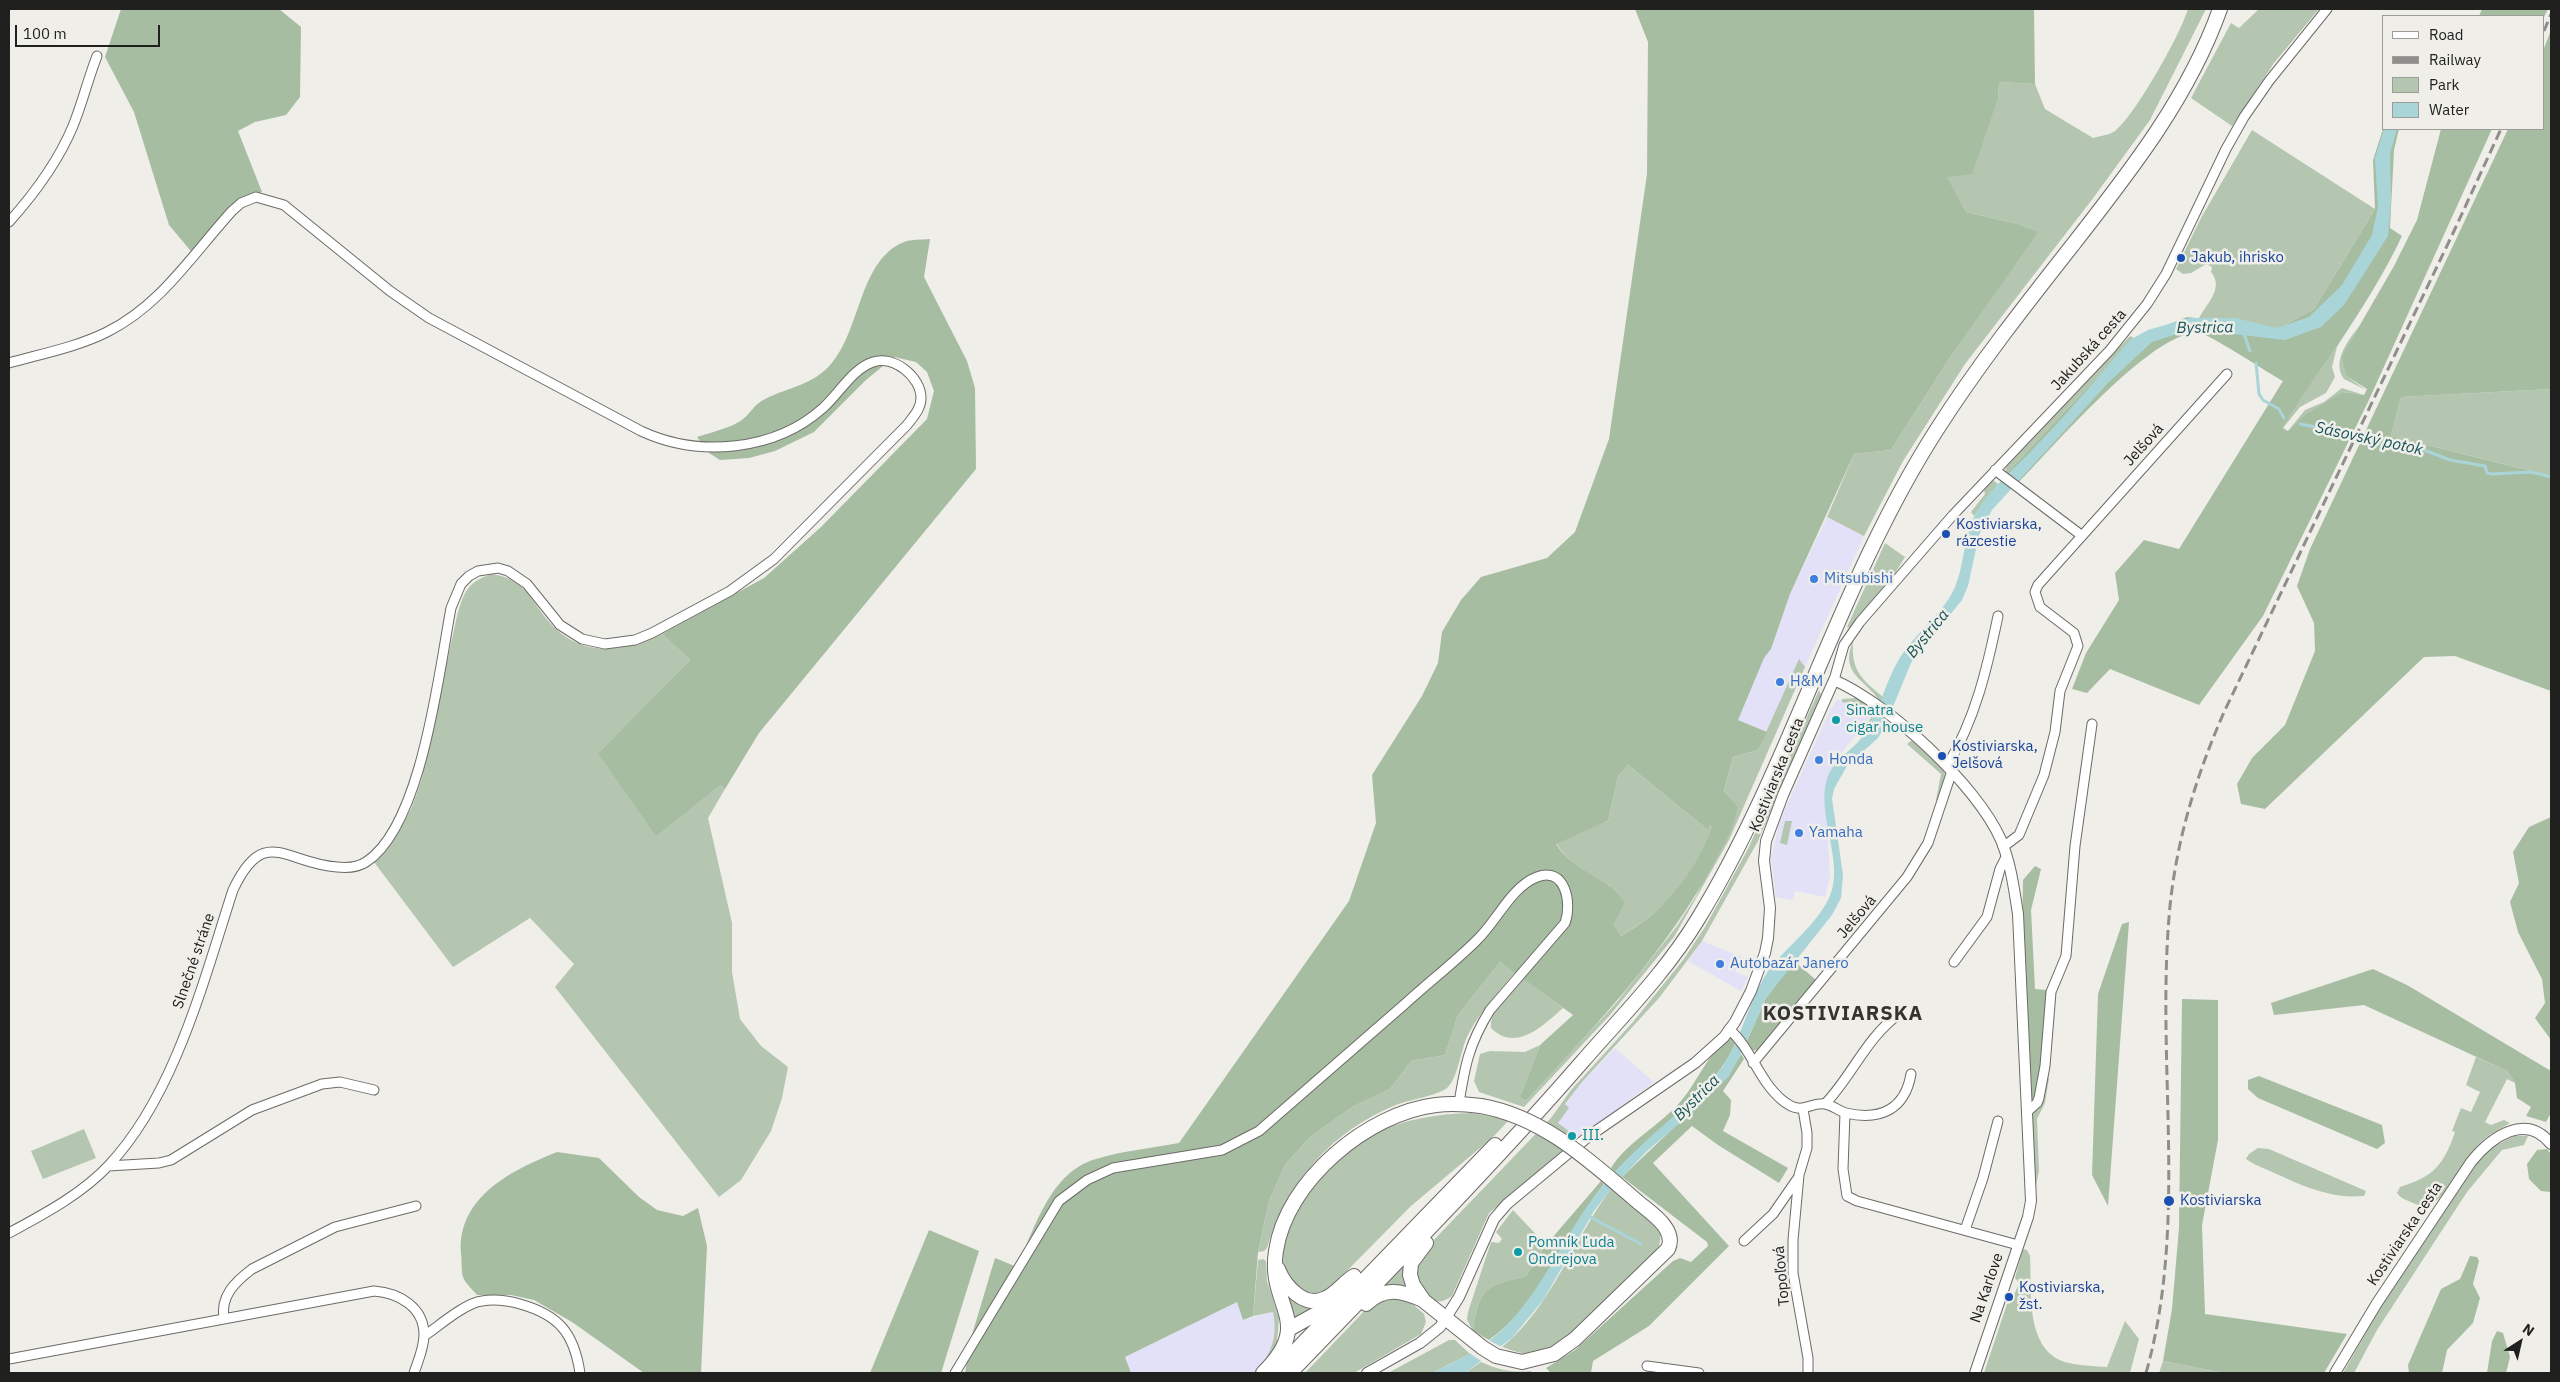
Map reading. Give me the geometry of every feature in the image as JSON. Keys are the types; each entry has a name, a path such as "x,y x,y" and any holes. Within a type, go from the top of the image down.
{"main road":[{"path":"1290,1373 1546,1104 1666,965 1709,900 1751,818 1868,553 1916,462 1980,365 2156,134 2199,57 2220,9"},
{"path":"1274,1373 1392,1248 1532,1106 1592,1050"},
{"path":"1263,1373 1277,1358 1286,1342 1289,1329 1287,1315 1277,1287 1275,1262 1279,1236 1291,1210 1315,1174 1332,1156 1348,1142 1393,1117 1434,1105 1459,1103 1518,1115 1546,1130 1638,1202 1666,1229 1670,1235 1670,1243 1664,1254 1575,1339 1554,1354 1522,1362 1496,1356 1466,1337 1424,1300 1413,1285 1410,1276 1411,1263 1429,1240 1442,1214"},
{"path":"1275,1262 1284,1284 1293,1293 1317,1301 1325,1299 1354,1276 1370,1259 1392,1248"},
{"path":"1289,1329 1325,1309 1343,1292 1354,1276"},
{"path":"1340,1321 1360,1311 1373,1298 1388,1291 1407,1293 1424,1300"}],"street":[{"name":"Jakubská cesta","path":"1834,680 1844,646 1851,634 2110,350 2147,304 2171,266 2226,149 2244,117 2274,74 2327,9"},
{"path":"9,222 34,193 60,153 73,125 97,56"},
{"name":"Slnečné stráne","path":"9,363 93,338 132,317 171,284 232,211 241,203 256,197 275,201 293,211 390,291 429,318 641,431 673,443 692,446 728,446 787,433 821,410 858,371 874,361 898,364 916,382 921,398 920,407 908,425 774,559 730,591 652,633 620,644 605,644 582,639 560,625 527,584 513,574 498,568 489,568 469,576 461,584 451,608 422,758 410,796 401,817 378,851 358,866 331,866 265,851 248,864 233,890 196,998 162,1088 138,1130 108,1166 91,1181 44,1214 9,1233"},
{"name":"Jelšová","path":"1954,962 1987,917 2005,852 2019,834 2044,775 2055,732 2060,692 2078,646 2074,633 2040,607 2036,592 2043,578 2227,374"},
{"path":"1999,473 2081,535"},
{"name":"Jelšová","path":"1753,1063 1907,877 1928,843 1949,769 1962,742 1986,676 1998,616"},
{"path":"1834,680 1855,689 1876,704 1949,769 1980,804 2005,852 2018,914 2031,1201 2018,1244"},
{"name":"Kostiviarska cesta","path":"1367,1373 1436,1332 1471,1272 1486,1233 1494,1219 1507,1204 1589,1136 1695,1063 1732,1032 1751,991 1765,953 1768,938 1770,908 1764,861 1766,841 1783,795 1834,680"},
{"path":"2028,1111 2037,1103 2039,1098 2045,1066 2051,992 2066,956 2075,846 2092,724"},
{"path":"955,1373 1059,1200 1088,1180 1113,1168 1222,1150 1260,1131 1478,940 1522,886 1539,876 1553,877 1564,885 1568,899 1569,912 1565,923 1490,1010 1482,1023 1465,1061 1459,1103"},
{"path":"1732,1032 1782,1100 1803,1110 1825,1104 1838,1089 1872,1038 1899,1014"},
{"path":"1825,1104 1845,1113 1874,1115 1890,1110 1906,1093 1911,1074"},
{"path":"108,1166 145,1164 171,1160 252,1110 322,1084 340,1082 374,1090"},
{"name":"Topoľová","path":"1803,1110 1807,1133 1807,1148 1799,1176 1792,1228 1793,1273 1808,1358 1808,1373"},
{"path":"1845,1113 1843,1169 1847,1196 1857,1201 1961,1228 1983,1178 1998,1121"},
{"name":"Kostiviarska cesta","path":"2335,1373 2377,1303 2471,1162 2492,1140 2518,1129 2537,1131 2551,1144"},
{"name":"Topoľová","path":"1744,1241 1773,1214 1799,1176"},
{"path":"224,1319 222,1308 225,1298 241,1278 252,1269 335,1227 416,1206"},
{"name":"Na Karlove","path":"1961,1228 2018,1244 1975,1373"},
{"path":"9,1359 374,1291 396,1296 413,1308 423,1326 424,1336 414,1373"},
{"path":"424,1336 468,1306 482,1300 511,1302 542,1310 559,1323 570,1338 578,1354 580,1373"},
{"path":"1647,1366 1699,1373"}],"shaded area":[{"path":"1827,517 1864,536 1805,667 1799,660 1767,732 1738,720 1764,657 1771,649 1790,594"},
{"path":"1837,700 1858,700 1876,710 1836,760 1828,777 1825,790 1830,877 1825,897 1795,891 1793,900 1776,897 1771,858 1780,820 1830,710"},
{"path":"1702,941 1754,962 1751,970 1738,965 1735,972 1748,977 1741,991 1688,961"},
{"path":"1615,1048 1654,1082 1578,1138 1558,1123 1569,1108 1565,1105 1582,1082"},
{"path":"1237,1302 1243,1320 1273,1312 1275,1322 1271,1354 1254,1373 1131,1373 1125,1357"}],"green space":[{"path":"121,9 279,9 301,27 300,97 286,115 255,122 238,131 262,192 249,195 195,256 169,225 134,112 105,57"},
{"path":"1635,9 2034,9 2035,84 1999,82 1998,98 1972,174 1947,177 1966,212 2018,224 2038,232 1947,362 1891,450 1854,454 1790,594 1771,649 1764,658 1738,720 1767,732 1758,750 1733,757 1724,792 1737,805 1735,819 1726,841 1696,895 1652,958 1603,1016 1526,1101 1518,1096 1521,1094 1540,1045 1573,1015 1500,962 1458,1015 1445,1055 1411,1061 1390,1089 1354,1106 1311,1136 1285,1165 1269,1201 1258,1252 1253,1316 1243,1320 1237,1302 1125,1357 1131,1373 965,1373 971,1338 995,1258 1017,1267 1046,1203 1067,1176 1080,1166 1096,1159 1116,1154 1179,1143 1349,901 1376,823 1372,775 1422,696 1438,663 1442,632 1461,600 1481,577 1547,558 1575,532 1609,439 1647,174 1648,42","holes":["1628,765 1708,830 1710,825 1712,827 1702,850 1689,872 1673,893 1652,915 1621,936 1613,925 1625,902 1610,887 1567,857 1556,844 1608,821 1618,776"]},
{"path":"2188,9 2206,9 2150,120 2094,197 1965,364 1903,461 1864,536 1827,517 1854,454 1891,450 1947,362 2037,232 2018,224 1966,212 1946,176 1998,98 1999,82 2035,84 2045,109 2093,138 2110,134 2124,122 2145,92 2167,55"},
{"path":"2259,9 2319,9 2274,63 2232,126 2191,98 2231,23 2239,28"},
{"path":"2482,9 2548,9 2545,15 2479,15"},
{"path":"2551,30 2551,389 2401,397 2391,436 2551,476 2551,691 2455,656 2424,657 2265,809 2241,804 2237,784 2252,758 2285,725 2315,651 2314,623 2297,586 2310,549 2508,130 2545,130 2545,45"},
{"path":"2252,130 2375,209 2314,309 2288,323 2283,332 2244,323 2199,318 2215,289 2215,278 2211,272 2212,267 2206,264 2191,273 2183,274 2176,269 2201,218"},
{"path":"2383,130 2399,130 2394,150 2390,228 2402,236 2364,305 2289,417 2283,428 2288,431 2305,415 2343,392 2364,395 2367,389 2346,376 2342,356 2394,266 2417,220 2441,130 2492,130 2368,402 2263,616 2199,705 2110,669 2087,693 2072,689 2086,653 2119,600 2115,573 2144,540 2179,549 2283,381 2206,335 2200,333 2181,336 2157,349 2131,369 2078,420 2017,484 2005,475 2134,338 2187,317 2244,323 2283,332 2288,323 2314,309 2375,209 2373,160"},
{"path":"930,239 924,277 967,361 975,388 976,469 759,733 725,789 720,785 656,836 598,753 690,660 662,634 764,578 821,527 927,419 934,391 927,372 916,362 894,357 866,380 814,432 775,451 749,458 720,460 709,453 697,437 734,425 749,414 761,401 809,381 824,371 841,350 869,280 878,264 889,251 904,242"},
{"path":"2359,326 2343,356 2346,376 2366,390 2344,379 2339,365 2343,351"},
{"path":"2130,336 2134,338 2005,475 2006,467"},
{"path":"2337,347 2332,367 2335,377 2326,393 2300,407 2283,428 2295,405"},
{"path":"2342,388 2364,395 2343,392 2288,431 2305,410 2324,402"},
{"path":"2551,389 2551,476 2391,436 2401,397"},
{"path":"1993,480 1998,484 1974,516 1971,512 1985,494 1984,490"},
{"path":"1885,543 1905,557 1894,575 1849,628 1847,627"},
{"path":"492,574 504,577 521,586 551,624 563,635 577,643 590,647 619,648 634,645 662,634 690,660 598,753 720,785 725,789 708,818 732,923 732,972 740,1019 761,1046 788,1067 782,1098 771,1131 741,1180 719,1197 555,987 574,964 530,918 453,967 374,862 398,833 411,809 421,781 462,600 472,584"},
{"path":"1853,641 1856,667 1863,679 1883,697 1881,703 1852,669 1849,662"},
{"path":"1799,659 1805,667 1729,840 1674,937 1610,1015 1524,1107 1479,1092 1474,1081 1480,1054 1490,1051 1525,1052 1540,1045 1521,1094 1518,1096 1526,1101 1617,1002 1677,926 1696,896 1737,805 1724,793 1733,757 1758,750"},
{"path":"1819,690 1821,695 1758,841 1702,941 1659,998 1582,1082 1565,1104 1569,1108 1558,1123 1578,1138 1489,1213 1452,1296 1444,1300 1431,1300 1422,1290 1415,1269 1428,1246 1551,1118 1571,1090 1633,1022 1683,960 1705,927 1748,849"},
{"path":"1857,698 1878,710 1868,726 1866,725 1871,718 1860,705 1842,702 1842,699"},
{"path":"1912,740 1944,770 1945,775 1939,801 1936,800 1941,774 1907,744"},
{"path":"1628,765 1708,830 1710,825 1713,827 1703,850 1682,883 1652,915 1621,936 1612,925 1610,886 1573,863 1556,843 1608,821 1618,776"},
{"path":"2551,817 2551,1040 2535,1018 2545,1003 2542,979 2518,932 2510,902 2519,883 2513,852 2529,827"},
{"path":"1785,821 1792,821 1787,845 1780,843"},
{"path":"2035,866 2041,869 2031,910 2035,989 2047,990 2040,1081 2031,1104 2022,930 2023,880"},
{"path":"2129,922 2108,1206 2092,1175 2098,994 2122,924"},
{"path":"1794,961 1816,980 1761,1049 1751,1051 1746,1043 1766,998"},
{"path":"1500,962 1515,972 1474,1025 1466,1040 1454,1077 1447,1088 1396,1105 1373,1116 1333,1144 1300,1181 1286,1202 1275,1224 1267,1248 1264,1251 1258,1252 1269,1201 1285,1165 1311,1136 1354,1106 1390,1089 1411,1061 1445,1055 1458,1015"},
{"path":"2373,969 2407,985 2551,1071 2551,1113 2546,1122 2526,1116 2531,1107 2517,1098 2515,1083 2507,1071 2364,1005 2274,1015 2271,1003"},
{"path":"1523,978 1563,1008 1529,1034 1510,1038 1500,1035 1491,1028 1491,1021 1497,1008"},
{"path":"2182,999 2218,1000 2218,1140 2202,1225 2205,1314 2347,1334 2324,1373 2224,1373 2163,1361 2172,1309 2179,1228"},
{"path":"1731,1037 1735,1044 1725,1063 1712,1080 1697,1097 1615,1172 1611,1168 1618,1158 1635,1141 1673,1110 1716,1051"},
{"path":"1741,1054 1744,1059 1723,1091 1731,1100 1730,1115 1723,1131 1788,1168 1779,1183 1718,1145 1692,1126 1653,1163 1729,1246 1649,1326 1593,1361 1591,1373 1551,1373 1546,1368 1575,1350 1673,1261 1680,1258 1691,1262 1708,1246 1707,1242 1622,1177 1728,1076"},
{"path":"2476,1057 2507,1071 2515,1083 2507,1079 2485,1122 2491,1125 2504,1120 2510,1123 2481,1142 2451,1185 2434,1202 2424,1205 2413,1203 2400,1197 2397,1193 2400,1187 2429,1174 2441,1161 2451,1143 2455,1132 2452,1131 2461,1108 2471,1112 2480,1092 2466,1085"},
{"path":"2259,1076 2382,1125 2385,1143 2377,1149 2258,1098 2248,1089 2248,1080"},
{"path":"2046,1078 2049,1078 2045,1103 2037,1119 2039,1171 2035,1191 2031,1117 2041,1101"},
{"path":"1471,1113 1510,1119 1493,1137 1411,1206 1329,1289 1321,1294 1316,1294 1308,1292 1292,1280 1283,1263 1284,1243 1291,1221 1304,1199 1339,1160 1356,1145 1372,1135 1396,1125 1432,1116"},
{"path":"84,1129 96,1158 43,1179 31,1151"},
{"path":"2515,1136 2528,1136 2524,1145 2502,1150 2467,1192 2377,1330 2354,1373 2343,1373 2382,1305 2476,1164 2490,1148"},
{"path":"2258,1148 2269,1149 2366,1191 2364,1196 2335,1195 2321,1192 2294,1182 2246,1159 2249,1154"},
{"path":"2547,1149 2551,1154 2551,1192 2541,1191 2529,1179 2527,1164 2537,1150"},
{"path":"557,1152 599,1158 639,1197 657,1210 683,1216 698,1208 707,1246 701,1373 644,1373 572,1322 534,1300 511,1295 477,1295 465,1282 461,1253 462,1233 468,1216 478,1201 506,1177"},
{"path":"1601,1181 1604,1184 1577,1224 1552,1267 1524,1307 1508,1325 1489,1340 1473,1331 1478,1305 1487,1291 1493,1286 1526,1276 1546,1245"},
{"path":"1611,1189 1655,1225 1661,1234 1659,1247 1601,1308 1567,1337 1550,1347 1531,1354 1502,1347 1535,1312"},
{"path":"1513,1210 1546,1245 1526,1276 1493,1286 1487,1291 1478,1305 1473,1331 1467,1320 1468,1312 1491,1242 1499,1243 1502,1239 1496,1232"},
{"path":"929,1230 979,1251 941,1373 870,1373"},
{"path":"2023,1249 2027,1250 2030,1256 2033,1319 2037,1334 2044,1347 2054,1357 2069,1363 2107,1367 2125,1321 2139,1339 2130,1373 1984,1373 2007,1304 2011,1303 2019,1283 2015,1278"},
{"path":"2470,1256 2477,1257 2479,1261 2473,1284 2480,1298 2473,1323 2447,1350 2442,1373 2409,1373 2408,1365 2441,1289 2460,1279"},
{"path":"1263,1259 1266,1261 1267,1281 1279,1318 1277,1342 1279,1342 1258,1373 1254,1373 1269,1353 1275,1330 1273,1312 1253,1316 1258,1260"},
{"path":"1403,1266 1406,1288 1398,1285 1384,1286"},
{"path":"1284,1291 1328,1302 1292,1321"},
{"path":"1391,1296 1408,1300 1424,1314 1426,1322 1421,1334 1354,1373 1305,1373 1371,1304"},
{"path":"2497,1331 2503,1333 2510,1357 2506,1373 2487,1373 2492,1341"},
{"path":"1449,1340 1455,1340 1470,1354 1432,1373 1388,1373"},
{"path":"2163,1361 2224,1373 2159,1373"},
{"path":"1481,1362 1506,1370 1518,1372 1531,1371 1532,1373 1465,1373"}],"water":[{"name":"Bystrica","path":"2384,130 2397,130 2390,154 2391,202 2388,236 2344,305 2321,327 2285,340 2207,331 2177,334 2152,342 2109,382 1992,510 1979,535 1968,586 1962,600 1911,663 1885,726 1878,738 1847,766 1834,789 1832,799 1843,875 1841,898 1832,915 1766,998 1729,1076 1696,1109 1646,1152 1611,1189 1594,1211 1544,1299 1512,1338 1465,1373 1432,1373 1463,1358 1482,1346 1508,1324 1535,1290 1581,1215 1608,1180 1717,1074 1730,1054 1757,990 1771,967 1810,926 1824,908 1833,884 1834,869 1825,806 1825,790 1828,776 1835,764 1862,737 1901,656 1940,611 1951,595 1959,576 1971,525 1987,496 2059,421 2130,340 2148,330 2189,318 2235,318 2277,328 2309,317 2342,285 2372,235 2378,207 2375,158"}],"pier":[{"path":"1486,1339 1504,1348 1484,1363 1468,1352"}],"waterway":[{"name":"Sásovský potok","path":"2244,334 2250,351"},
{"name":"Sásovský potok","path":"2256,363 2259,394 2263,400 2279,409 2284,418"},
{"name":"Sásovský potok","path":"2300,424 2337,431 2369,442 2400,448 2414,446 2450,460 2485,466 2487,473 2531,472 2551,477"},
{"path":"1588,1216 1641,1244"}],"railway":[{"path":"2545,29 2551,14"},
{"path":"2146,1373 2159,1316 2166,1258 2169,1200 2166,965 2170,906 2173,881 2190,806 2197,782 2225,710 2501,130"}],"place":[{"name":"Jakub, ihrisko","path":"2181,258"},
{"name":"Kostiviarska, rázcestie","path":"1946,534"},
{"name":"Mitsubishi","path":"1814,579"},
{"name":"H&M","path":"1780,682"},
{"name":"Sinatra cigar house","path":"1836,720"},
{"name":"Kostiviarska, Jelšová","path":"1942,756"},
{"name":"Honda","path":"1819,760"},
{"name":"Yamaha","path":"1799,833"},
{"name":"Autobazár Janero","path":"1720,964"},
{"name":"III.","path":"1572,1136"},
{"name":"Kostiviarska","path":"2169,1201"},
{"name":"Pomník Ľuda Ondrejova","path":"1518,1252"},
{"name":"Kostiviarska, žst.","path":"2009,1297"}],"district":[{"name":"KOSTIVIARSKA","path":"1843,1014"}]}
